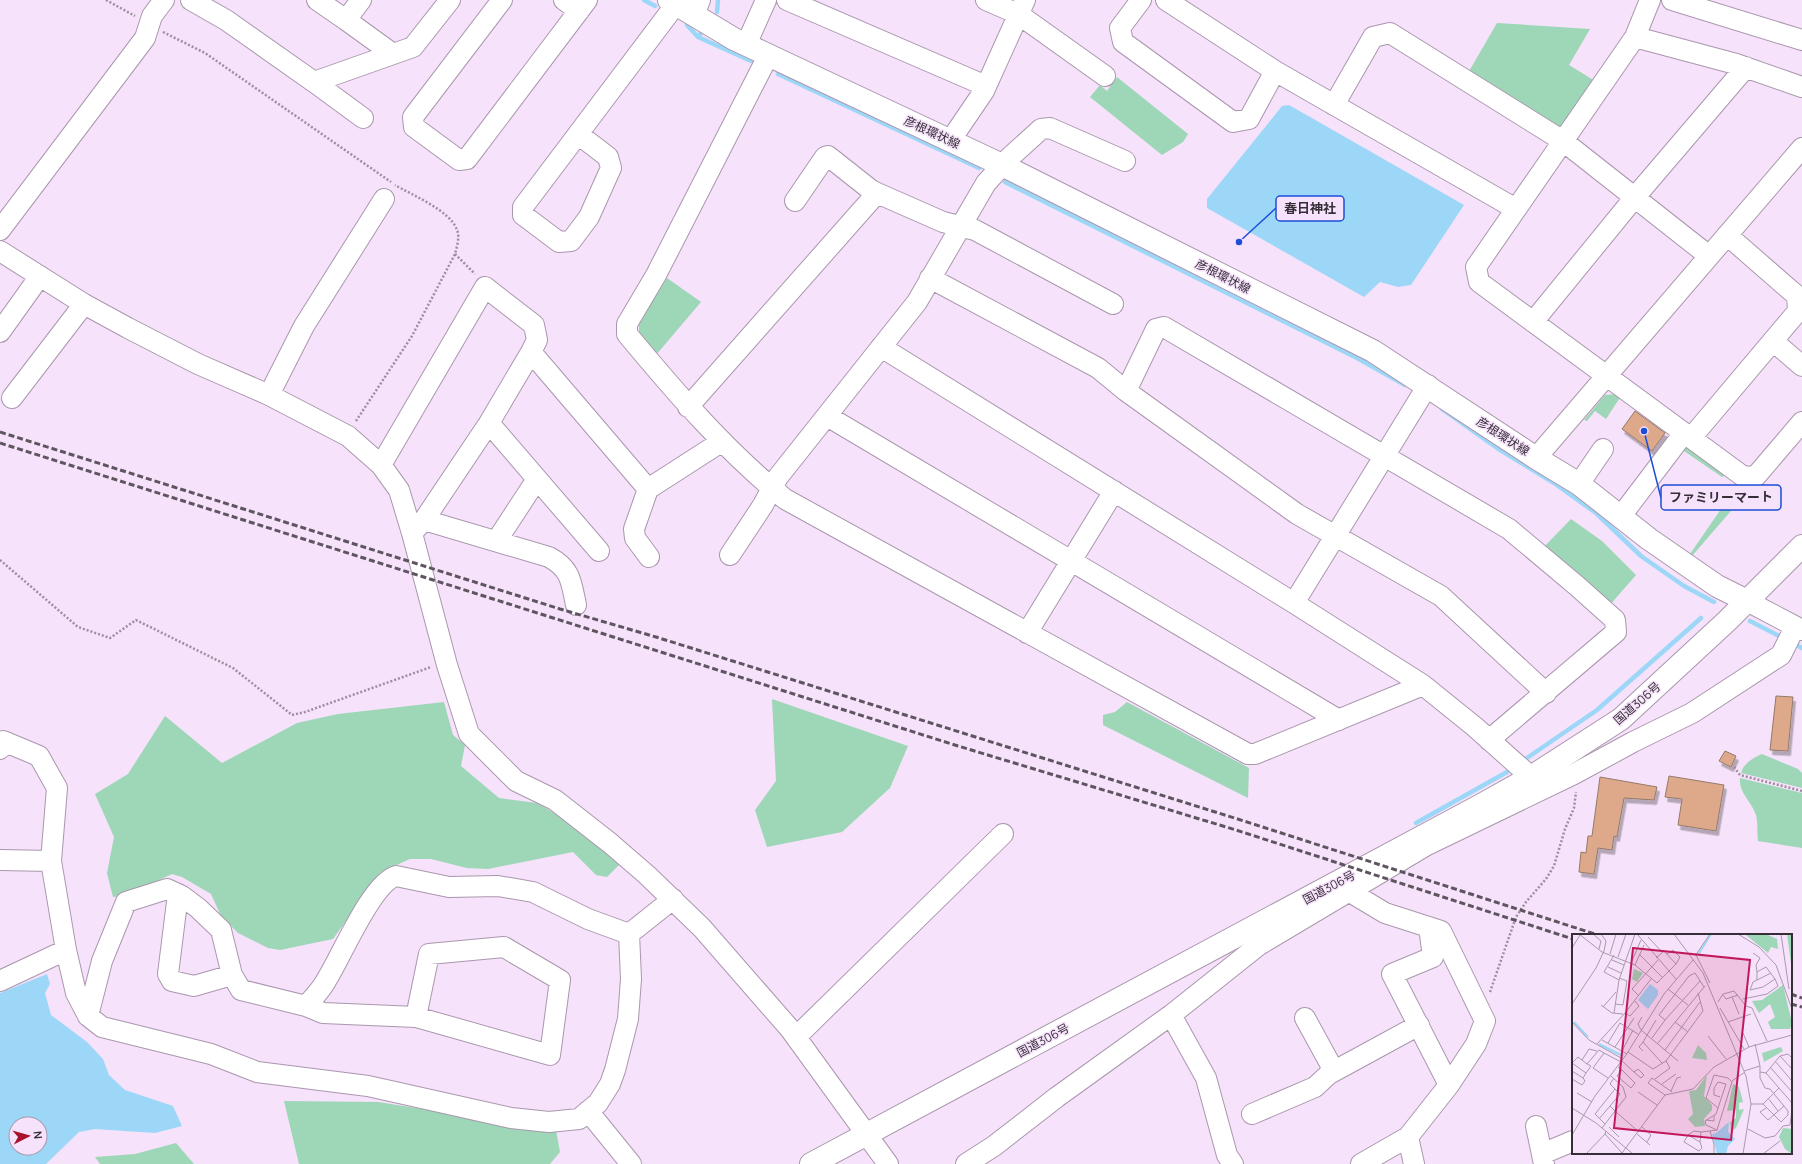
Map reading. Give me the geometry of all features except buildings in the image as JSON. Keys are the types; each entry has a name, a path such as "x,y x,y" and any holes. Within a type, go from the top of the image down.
{"main road":[{"name":"彦根環状線","path":"689,8 740,42 1002,165 1373,351 1428,385 1536,458 1579,484 1649,539 1717,586 1747,601"},
{"name":"国道306号","path":"811,1164 1476,808 1531,777 1621,719 1747,601 1802,546"}],"street":[{"path":"0,230 145,38 152,16 164,0"},
{"path":"191,0 226,20 363,118"},
{"path":"317,0 393,54"},
{"path":"346,20 361,0"},
{"path":"314,82 413,47 450,0"},
{"path":"502,0 413,117 414,127 459,160 467,159 577,4"},
{"path":"740,42 766,0"},
{"path":"788,0 986,86"},
{"path":"986,0 1022,7 1105,76"},
{"path":"1141,0 1120,28 1123,42 1233,122 1249,119 1275,71"},
{"path":"1166,0 1275,71 1516,209"},
{"path":"1650,0 1635,37 1476,267 1479,282 1744,477 1756,476 1802,422"},
{"path":"1672,0 1802,40"},
{"path":"950,141 986,86 1022,7"},
{"path":"578,134 608,157 610,168 589,217 571,241 559,242 523,214 523,208 578,134 689,8"},
{"path":"1334,105 1373,37 1390,33 1563,141 1708,256"},
{"path":"1635,37 1746,67 1802,87"},
{"path":"768,56 656,275 626,324 627,334 688,407 721,442 785,499 1248,754 1255,754 1423,685"},
{"path":"1533,322 1635,197 1746,67"},
{"path":"730,555 778,477 882,348 917,302 959,226 986,183 1002,165 1041,129 1050,128 1125,161"},
{"path":"1536,458 1572,425 1606,376 1802,148"},
{"path":"794,201 825,156 828,156 871,190 943,222 975,230 1112,304"},
{"path":"688,407 877,193"},
{"path":"269,395 304,326 384,199"},
{"path":"1621,516 1687,435 1773,341 1798,311 1796,283 1727,235"},
{"path":"0,251 38,273 84,304 198,364 269,395 348,436 381,465 399,490 418,526 447,661 469,734 516,781 555,800 610,843 702,928 796,1037 868,1134 888,1164"},
{"path":"0,332 38,273"},
{"path":"930,278 1098,368 1296,514 1441,596 1546,693"},
{"path":"381,465 485,287 534,325 537,340 531,352 489,423 418,526"},
{"path":"12,398 84,304"},
{"path":"1126,390 1156,329 1164,327 1509,530 1577,586 1615,620 1616,632 1489,740"},
{"path":"1773,341 1802,366"},
{"path":"882,348 1294,603 1423,685 1531,777"},
{"path":"531,352 648,489"},
{"path":"1294,603 1428,385"},
{"path":"827,416 1339,720"},
{"path":"489,423 599,552"},
{"path":"649,557 635,538 634,529 648,489 721,442"},
{"path":"1579,484 1603,449"},
{"path":"501,534 537,479"},
{"path":"1027,633 1114,491"},
{"path":"418,526 549,556 562,564 568,575 576,605"},
{"path":"966,1164 994,1146 1057,1097 1171,1015 1259,945 1427,845 1575,773 1632,742 1692,713 1781,654 1799,629 1747,601"},
{"path":"1,743 39,756 57,788 51,861 66,950 76,993 88,1016 102,1027 211,1054 258,1072 368,1086 511,1118 549,1122 579,1119 598,1103 610,1084 628,1019 631,979 628,934"},
{"path":"796,1037 1003,834"},
{"path":"0,860 51,861"},
{"path":"306,1006 328,979 361,916 389,878 396,876 449,886 498,886 533,892 588,919 628,934"},
{"path":"88,1016 102,962 126,902 167,889 178,894 198,908 221,930 232,975 241,990 306,1006 323,1013 416,1016 550,1055 560,980 504,948 429,954 416,1016"},
{"path":"1350,892 1385,913 1441,932 1485,1021 1476,1044 1449,1086 1408,1138 1361,1164"},
{"path":"178,894 168,974 172,981 194,986 232,975"},
{"path":"628,934 672,899"},
{"path":"1429,927 1433,957 1392,974 1449,1086"},
{"path":"0,981 66,950"},
{"path":"1171,1015 1206,1078 1227,1155 1233,1164"},
{"path":"1305,1018 1334,1071"},
{"path":"1252,1114 1314,1087 1334,1071 1419,1025"},
{"path":"588,1112 631,1164"},
{"path":"1536,1126 1543,1159 1572,1142"},
{"path":"1408,1138 1414,1164"}],"path":[{"path":"106,0 149,25 205,53 393,184 449,216 457,230 458,242 455,254 412,336 348,436"},
{"path":"455,254 480,278 485,287"},
{"path":"0,560 78,627 110,638 136,620 233,668 292,715 305,712 447,661"},
{"path":"1734,767 1740,775 1802,791"},
{"path":"1489,995 1516,917 1526,902 1546,879 1554,866 1565,829 1574,808 1578,780 1575,773"}],"green space":[{"path":"1497,23 1590,29 1569,65 1595,81 1562,126 1553,127 1468,73"},
{"path":"1117,77 1188,134 1183,142 1162,155 1090,97 1100,85 1107,91"},
{"path":"667,278 701,302 656,355 639,334 639,322"},
{"path":"1618,394 1621,396 1606,419 1595,411 1587,421 1584,420 1605,395"},
{"path":"1687,445 1727,474 1722,477 1684,451"},
{"path":"1739,483 1749,490 1692,556 1690,554"},
{"path":"1571,519 1602,541 1636,575 1609,606 1542,549"},
{"path":"772,699 908,746 890,788 842,832 767,847 755,810 776,781"},
{"path":"444,702 453,735 465,745 461,766 499,798 537,803 585,831 623,861 607,877 596,875 573,852 488,869 467,868 431,859 410,859 381,872 333,939 280,950 268,948 238,933 221,916 211,894 182,877 172,874 161,879 145,894 113,897 107,873 114,837 95,794 128,774 165,716 222,763 297,723 338,714"},
{"path":"1127,702 1249,768 1248,798 1103,725 1103,715 1115,712"},
{"path":"1762,754 1798,769 1802,773 1802,788 1741,773 1749,761"},
{"path":"1740,778 1802,793 1802,848 1758,841 1756,815 1741,788"},
{"path":"284,1101 378,1102 556,1130 560,1152 550,1164 299,1164"},
{"path":"176,1143 194,1164 100,1164 95,1157 135,1154"}],"water":[{"path":"1289,105 1464,205 1411,285 1398,287 1380,282 1364,297 1207,208 1207,199 1282,106"},
{"path":"47,974 50,984 45,993 51,1015 87,1042 103,1059 109,1075 125,1090 173,1106 182,1126 155,1133 95,1129 79,1132 46,1164 0,1164 0,993"}],"waterway":[{"path":"644,0 655,6"},
{"path":"717,12 718,0"},
{"path":"687,25 698,37"},
{"path":"701,33 698,37 751,61"},
{"path":"778,74 979,168"},
{"path":"1005,182 1357,358 1405,385"},
{"path":"1442,409 1497,448 1554,483 1596,513 1641,556 1684,586 1714,602"},
{"path":"1527,758 1597,710 1701,618"},
{"path":"1750,621 1783,638"},
{"path":"1793,643 1802,648"},
{"path":"1416,823 1507,772"}],"railway":[{"path":"0,432 560,609 656,637 1244,821 1595,934"},
{"path":"0,443 958,746 1236,830 1572,939"},
{"path":"1792,994 1802,998"},
{"path":"1792,1004 1802,1007"}],"place":[{"name":"春日神社","path":"1239,242"},
{"name":"ファミリーマート","path":"1644,431"}]}
